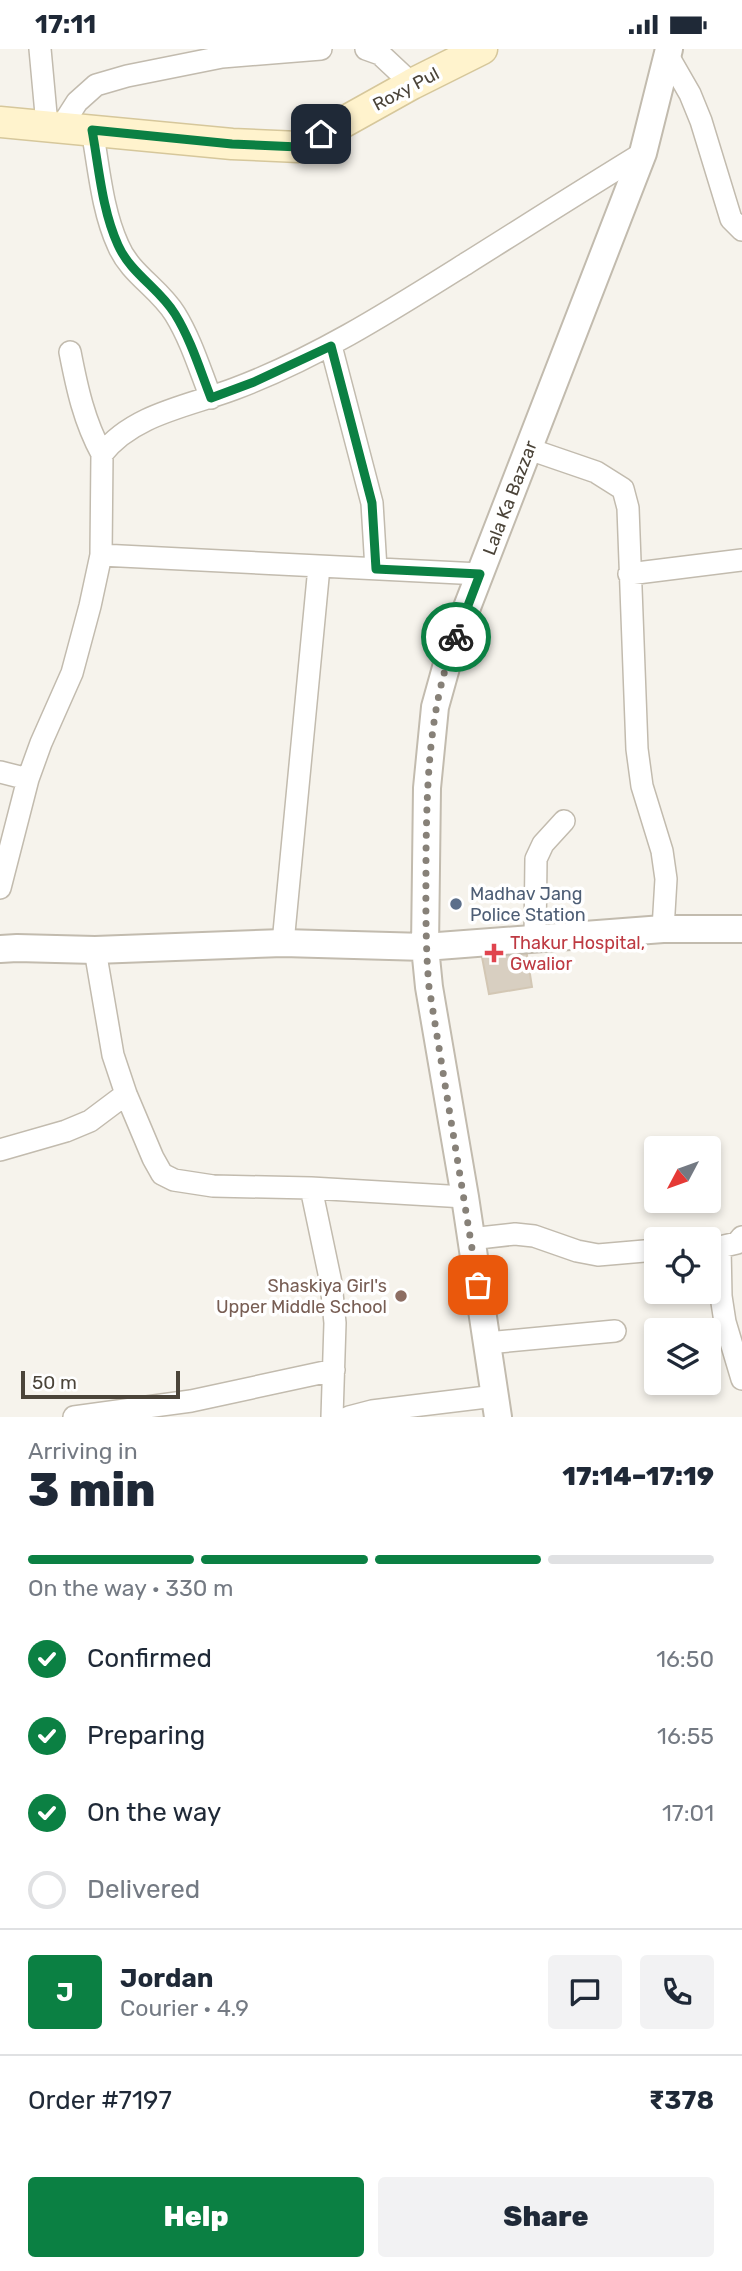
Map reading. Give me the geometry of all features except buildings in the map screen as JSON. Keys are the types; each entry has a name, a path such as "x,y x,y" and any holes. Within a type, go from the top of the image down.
{"main road":[{"name":"Roxy Pul","path":"2,121 232,144 299,147 482,49"}],"street":[{"path":"40,49 54,126"},
{"path":"54,126 96,85 127,76 222,57 321,49"},
{"path":"366,49 380,54 412,85"},
{"path":"668,52 701,121 731,219 742,230"},
{"name":"Lala Ka Bazzar","path":"496,1407 465,1197 429,987 425,947 427,788 435,708 452,646 643,153 668,52"},
{"path":"92,130 108,214 118,246 134,271 175,313 211,398"},
{"path":"102,454 127,429 254,382 331,346 643,153"},
{"path":"331,346 372,503 376,569"},
{"path":"0,888 28,779 72,673 101,555 102,454 90,433 81,405 70,352"},
{"path":"529,449 596,472 623,489 628,508 637,749 642,786 662,852 666,879 663,929"},
{"path":"101,555 480,574"},
{"path":"629,574 742,560"},
{"path":"284,943 319,566"},
{"path":"0,772 28,779"},
{"path":"535,937 536,859 543,844 564,821"},
{"path":"0,950 95,950 284,943 425,947 663,929 742,929"},
{"path":"95,950 113,1055 126,1094 162,1174 174,1180 213,1186 311,1188 465,1197"},
{"path":"0,1150 66,1131 90,1121 126,1094"},
{"path":"311,1188 331,1283 335,1323 332,1417"},
{"path":"470,1239 515,1234 534,1236 577,1251 598,1255 644,1250"},
{"path":"721,1246 737,1243 742,1237"},
{"path":"721,1296 725,1322 740,1366"},
{"path":"487,1343 615,1331"},
{"path":"74,1417 191,1401 334,1370"},
{"path":"349,1417 372,1411 496,1407"}],"way so far":[{"path":"456,637 435,708 427,788 425,947 429,987 478,1285"}],"place":[{"name":"Madhav Jang Police Station","path":"456,904"},
{"name":"Thakur Hospital, Gwalior","path":"494,953"},
{"name":"Shaskiya Girl's Upper Middle School","path":"401,1296"}],"route":[{"path":"321,134 299,147 232,144 92,130 108,214 118,246 134,271 175,313 211,398 254,382 331,346 345,408 372,503 376,569 480,574 456,637"}]}
